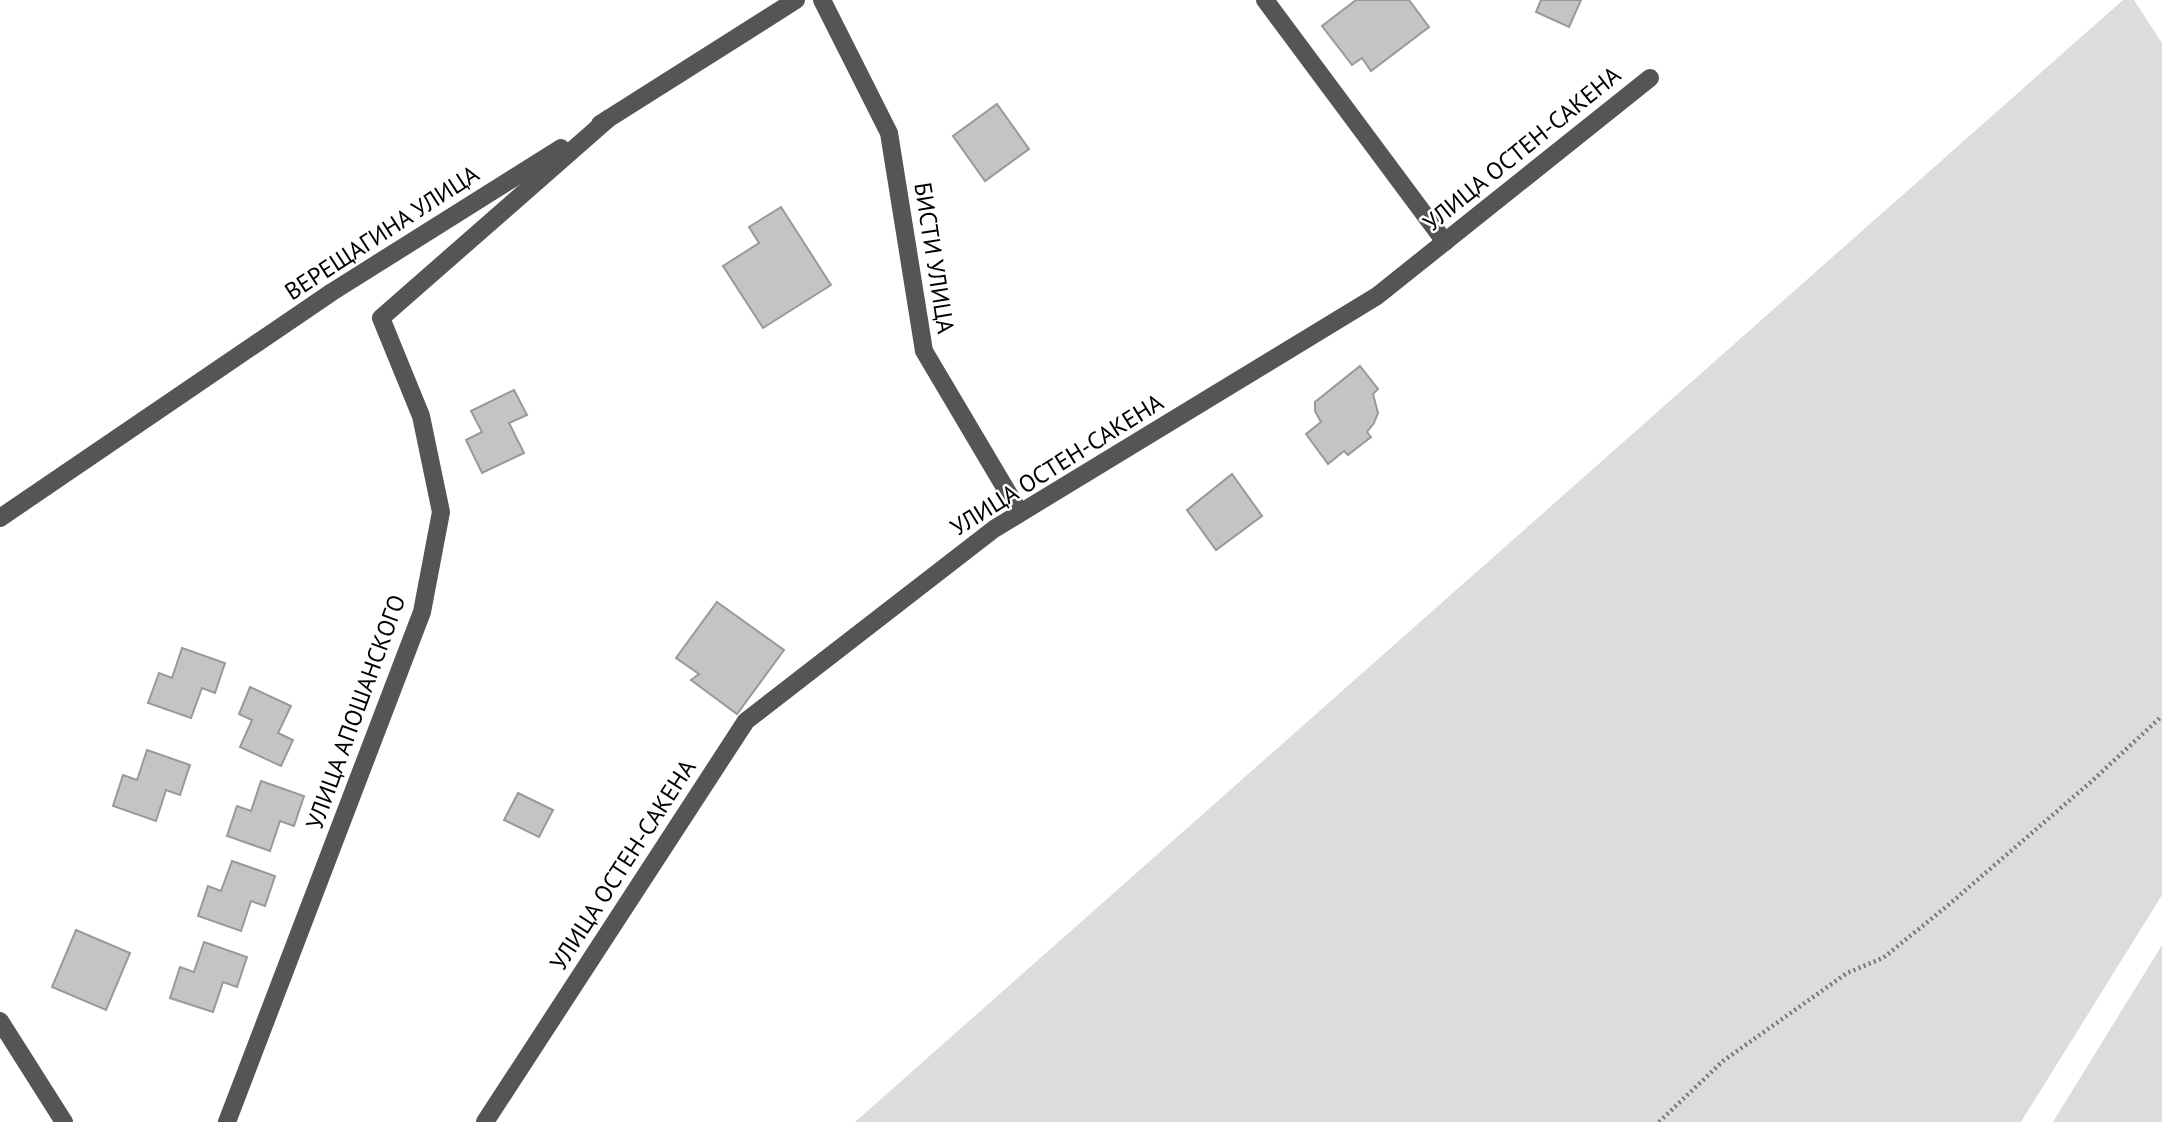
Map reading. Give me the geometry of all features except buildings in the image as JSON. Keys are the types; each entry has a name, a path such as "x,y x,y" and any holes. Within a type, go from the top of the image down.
{"street":[{"name":"ВЕРЕЩАГИНА УЛИЦА","path":"0,518 332,292 796,0"},
{"name":"БИСТИ УЛИЦА","path":"822,0 889,133 924,351 1020,513"},
{"path":"1265,0 1445,242"},
{"name":"УЛИЦА ОСТЕН-САКЕНА","path":"485,1122 746,721 995,529 1377,296 1650,78"},
{"name":"УЛИЦА АПОШАНСКОГО","path":"227,1122 422,612 441,512 421,416 382,318 608,119"},
{"path":"0,1021 64,1122"}],"path":[{"path":"1659,1122 1723,1061 1847,973 1883,958 2092,781 2162,716"}],"shaded area":[{"path":"2123,0 2134,0 2162,43 2162,895 2021,1122 855,1122"},
{"path":"2162,945 2162,1122 2053,1122"}]}
